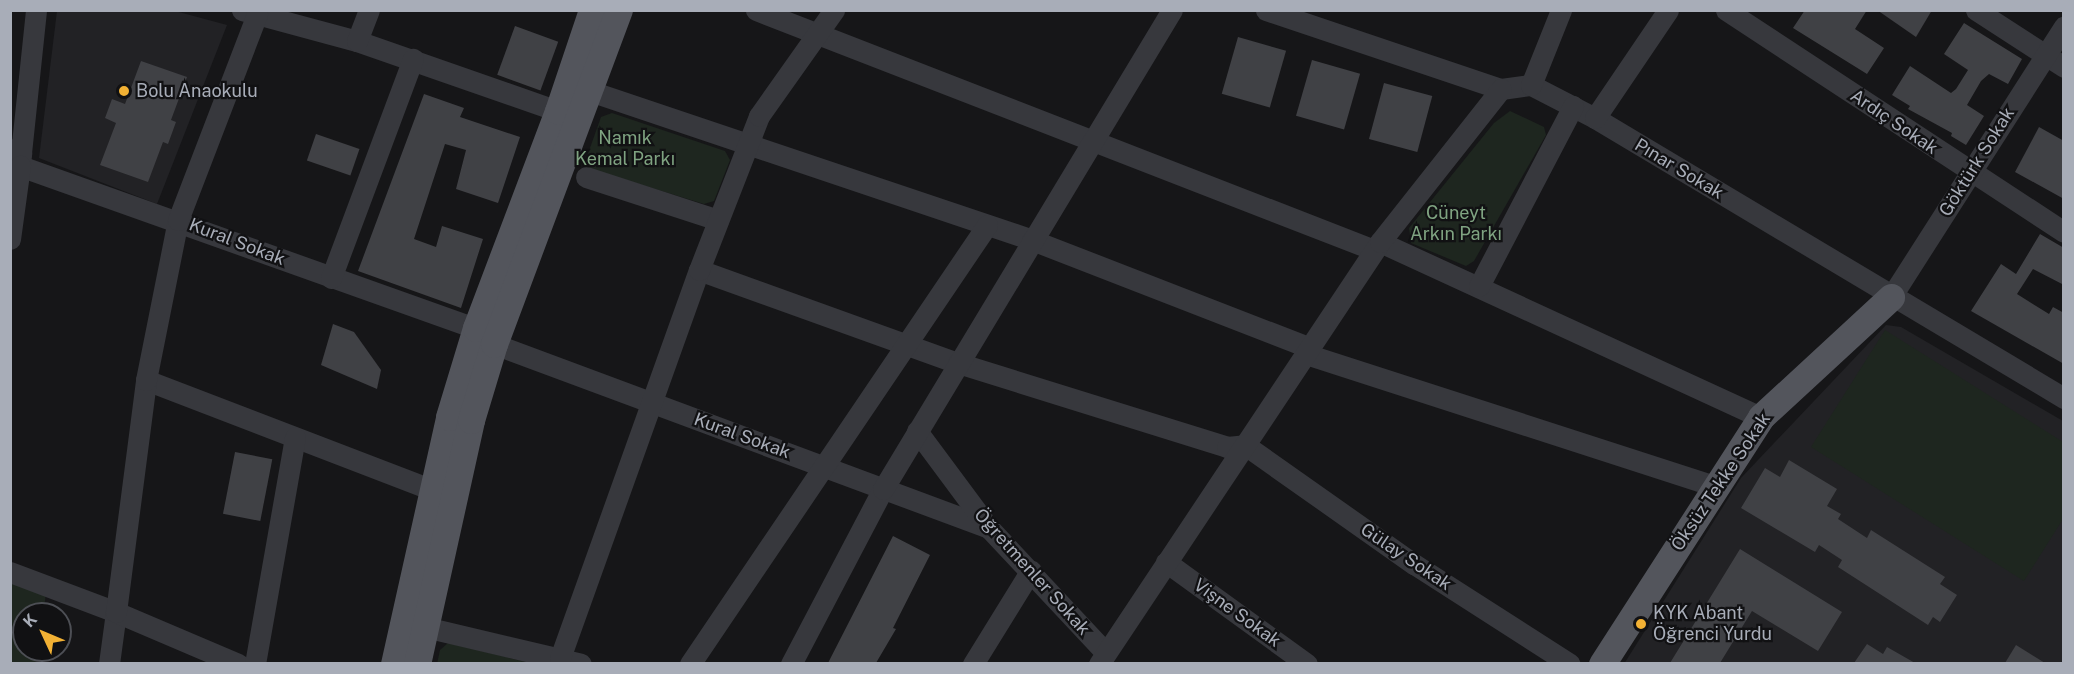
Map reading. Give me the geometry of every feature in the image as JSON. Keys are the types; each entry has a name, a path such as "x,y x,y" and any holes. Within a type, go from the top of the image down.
{"main road":[{"path":"394,663 432,490 592,10"},
{"path":"417,663 471,420 485,336 590,91 619,10"},
{"name":"Öksüz Tekke Sokak","path":"1602,663 1761,417 1892,297"}],"street":[{"path":"10,239 17,156 36,10"},
{"path":"357,41 369,10"},
{"path":"756,10 1479,286 1761,417"},
{"path":"560,658 699,270 759,116 814,34 834,10"},
{"path":"791,663 883,489 1172,10"},
{"path":"1266,10 1501,89 1531,85 1561,10"},
{"path":"1595,118 1668,10"},
{"name":"Ardıç Sokak","path":"1726,10 2064,232"},
{"path":"1976,10 2064,67"},
{"path":"110,663 146,380 178,220 249,12 357,41 558,111"},
{"name":"Göktürk Sokak","path":"1892,297 2064,27"},
{"path":"331,278 413,59"},
{"name":"Pınar Sokak","path":"1531,85 1595,118 2064,398"},
{"path":"1102,658 1377,246 1501,89"},
{"path":"590,91 1032,240 1309,351 1715,486"},
{"path":"1479,286 1573,106"},
{"name":"Kural Sokak","path":"17,156 653,403 989,528"},
{"path":"586,177 718,220"},
{"path":"690,663 987,225"},
{"path":"699,270 958,363 1227,447 1245,445"},
{"path":"146,380 432,490"},
{"name":"Öğretmenler Sokak","path":"917,431 989,528 1031,570 1102,658"},
{"path":"255,663 295,438"},
{"name":"Gülay Sokak","path":"1245,445 1414,564 1570,663"},
{"name":"Vişne Sokak","path":"1166,562 1307,663"},
{"path":"973,663 1031,570"},
{"path":"10,572 116,612 238,663"},
{"path":"425,627 581,663"}],"shaded area":[{"name":"Bolu Anaokulu","path":"57,11 175,11 227,25 157,204 39,158"},
{"path":"1886,325 1901,327 2063,421 2063,663 1624,664 1741,478"}],"green space":[{"name":"Cüneyt Arkın Parkı","path":"1510,111 1544,127 1546,135 1474,261 1466,266 1411,243 1409,228 1494,123"},
{"name":"Namık Kemal Parkı","path":"612,113 725,151 730,160 714,201 704,204 590,169 585,162 601,117"},
{"path":"1885,330 2063,442 2063,519 2024,581 1811,447"},
{"path":"11,582 46,594 45,602 12,602 12,662 35,662 11,664"},
{"path":"448,643 530,663 437,664 440,650"}],"building":[{"path":"1805,10 1867,10 1855,29 1884,48 1867,74 1793,28"},
{"path":"1877,10 1932,10 1916,37"},
{"path":"1964,23 2022,59 2008,84 1989,74 1981,81 1967,105 1984,116 1966,145 1951,136 1952,133 1908,109 1910,106 1892,95 1910,66 1951,93 1956,89 1968,70 1944,54"},
{"path":"515,26 558,42 540,91 497,75"},
{"path":"1238,37 1286,51 1270,107 1222,94"},
{"path":"1312,60 1360,74 1344,130 1296,116"},
{"path":"141,61 187,77 171,120 176,122 168,144 163,142 148,182 100,165 116,123 105,118 112,99 125,104"},
{"path":"1384,83 1432,96 1417,152 1369,139"},
{"path":"424,94 464,108 460,117 520,137 498,203 456,189 466,150 445,144 414,239 436,247 442,226 483,239 461,308 358,271"},
{"path":"2039,127 2064,141 2064,199 2015,172"},
{"path":"316,134 359,149 350,175 307,160"},
{"path":"2040,234 2064,248 2064,285 2033,269 2017,294 2049,314 2053,307 2064,313 2064,364 1971,311 2001,264 2016,274"},
{"path":"333,324 354,332 381,370 377,389 321,365"},
{"path":"235,452 272,459 260,521 223,514"},
{"path":"1789,460 1837,489 1827,506 1841,514 1838,519 1867,538 1871,530 1945,577 1940,584 1957,595 1940,622 1933,617 1928,625 1838,567 1842,560 1819,545 1815,552 1741,508 1765,468 1780,477"},
{"path":"893,536 930,555 893,628 896,629 876,663 828,663"},
{"path":"1740,549 1842,612 1818,651 1752,611 1720,663 1670,663"},
{"path":"1867,644 1883,654 1887,647 1915,663 1854,663"},
{"path":"2016,645 2045,663 2005,663"}],"place":[{"name":"Bolu Anaokulu","path":"124,91"},
{"name":"KYK Abant Öğrenci Yurdu","path":"1641,624"}]}
